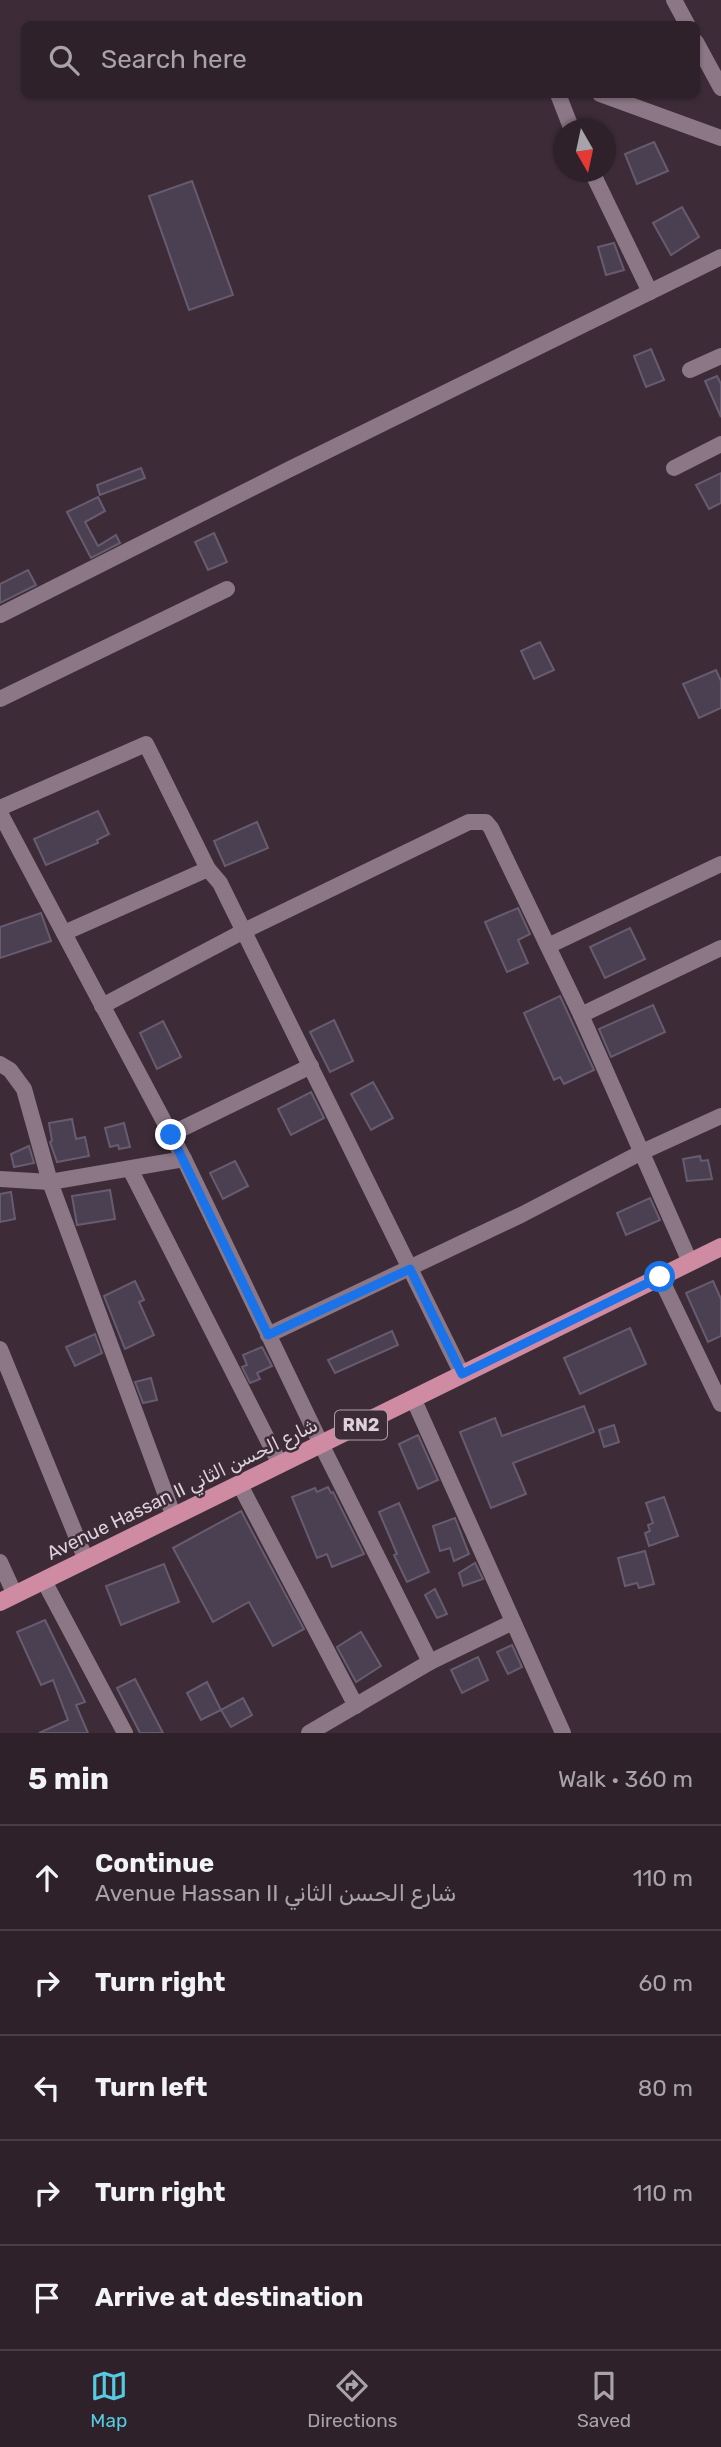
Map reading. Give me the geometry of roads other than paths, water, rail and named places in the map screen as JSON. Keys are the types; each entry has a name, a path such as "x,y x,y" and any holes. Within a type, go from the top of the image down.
{"main road":[{"name":"Avenue Hassan II شارع الحسن الثاني","path":"8,1599 721,1247"}],"street":[{"path":"674,0 685,21"},
{"path":"700,49 721,88"},
{"path":"560,98 568,119"},
{"path":"611,98 721,138"},
{"path":"597,182 650,292"},
{"path":"0,615 721,257"},
{"path":"690,370 721,356"},
{"path":"674,468 721,444"},
{"path":"0,699 227,589"},
{"path":"430,1662 321,1444 184,1159 0,811 146,744 208,869 220,883 462,1374"},
{"path":"103,1006 244,931 469,822 486,822 581,1015 690,1262"},
{"path":"548,946 721,864"},
{"path":"64,933 208,869"},
{"path":"581,1015 721,948"},
{"path":"0,1064 10,1070 24,1089 50,1182 174,1517"},
{"path":"171,1135 311,1066"},
{"path":"268,1335 410,1269 642,1152 721,1116"},
{"path":"0,1180 50,1182 184,1159"},
{"path":"130,1169 280,1464"},
{"path":"660,1277 720,1401"},
{"path":"0,1349 86,1560"},
{"path":"414,1398 563,1733"},
{"path":"240,1485 356,1706"},
{"path":"0,1562 8,1599"},
{"path":"44,1581 125,1733"},
{"path":"309,1733 430,1662 513,1622"}]}
